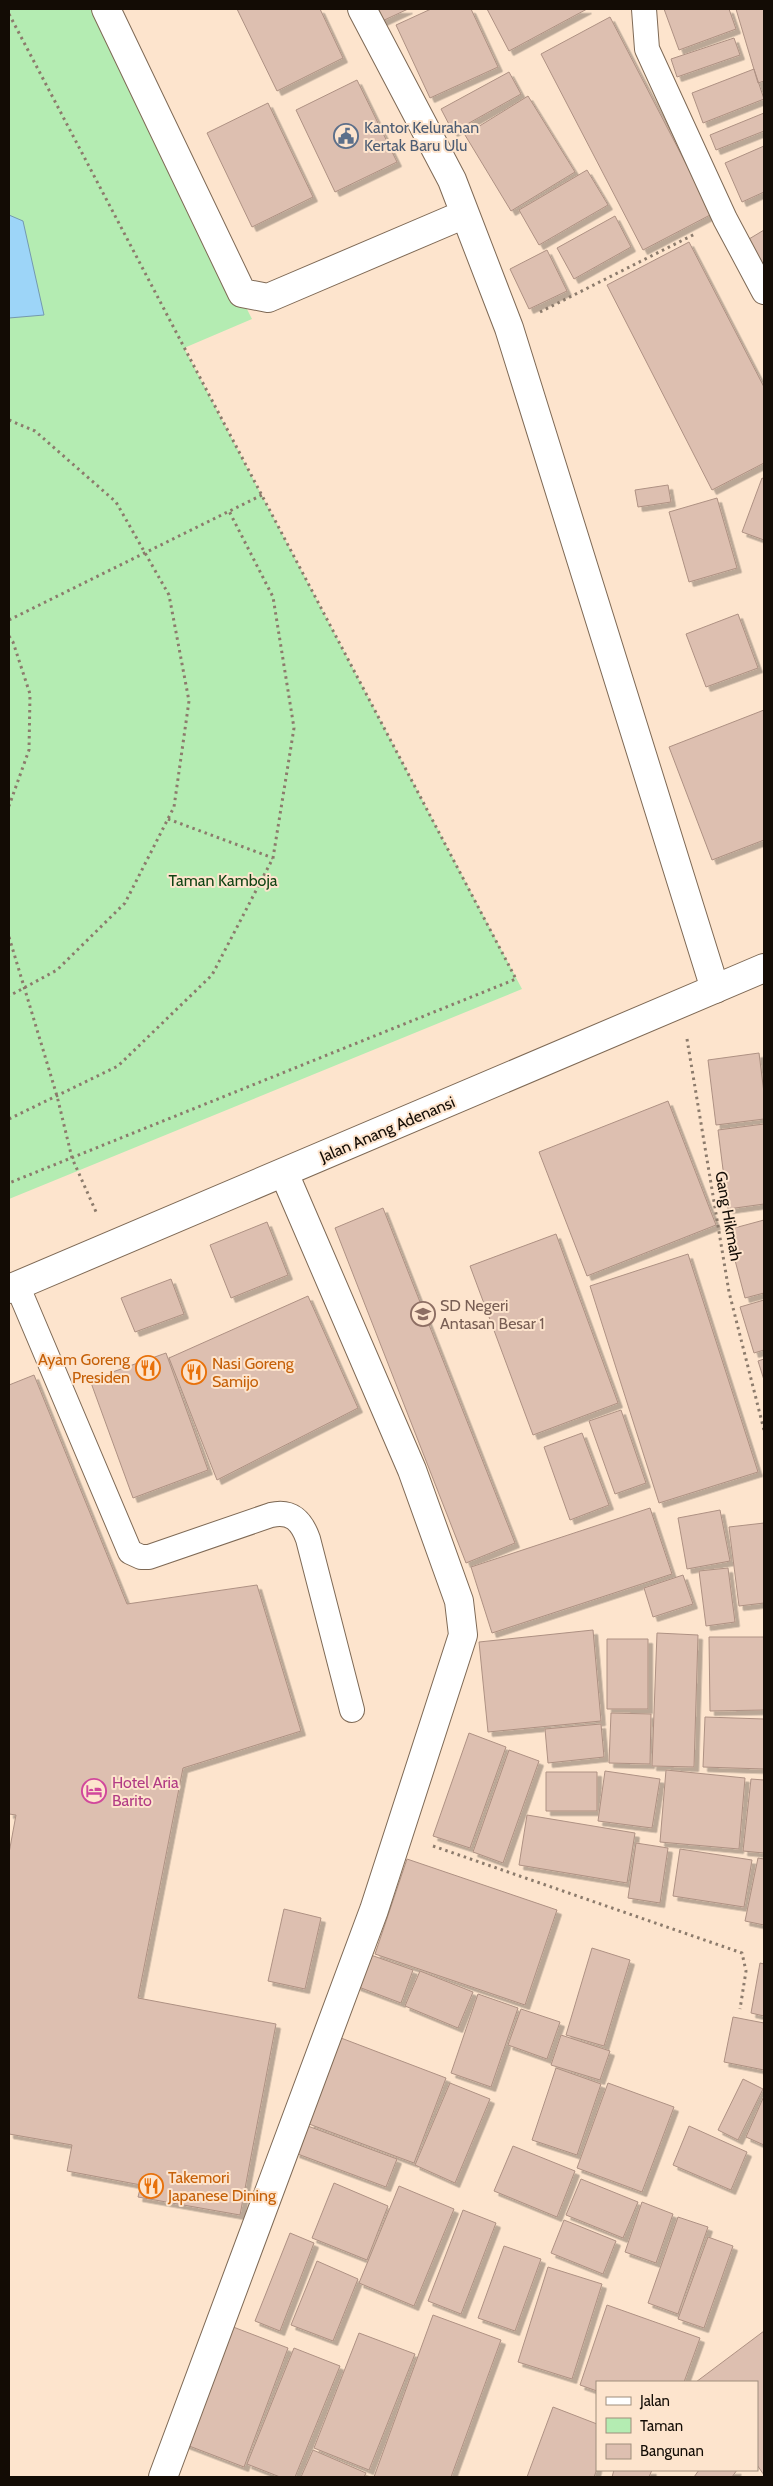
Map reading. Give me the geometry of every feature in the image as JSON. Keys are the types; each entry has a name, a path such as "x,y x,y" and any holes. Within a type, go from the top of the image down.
{"main road":[{"path":"106,9 242,293 268,298 465,214"},
{"path":"362,9 452,180 509,328 715,989"},
{"name":"Jalan Anang Adenansi","path":"13,1287 764,968"},
{"path":"163,2477 367,1928 458,1657 463,1635 459,1601 412,1470 284,1173"}],"lane":[{"path":"644,9 647,49 725,219 764,292"},
{"path":"13,1287 130,1552 141,1557 149,1557 271,1515 282,1514 296,1518 303,1526 352,1710"}],"path":[{"path":"9,14 516,979 9,1183"},
{"path":"509,328 725,219"},
{"path":"9,420 35,431 116,502 169,595 189,701 174,807 125,903 57,970 9,996"},
{"path":"9,620 262,495"},
{"path":"9,1119 118,1066 212,975 272,858 294,728 273,597 229,510"},
{"path":"9,636 13,642 30,694 29,750 9,806"},
{"path":"168,819 272,858"},
{"path":"9,937 57,1096 72,1158 111,1246"},
{"name":"Gang Hikmah","path":"681,1004 730,1292 764,1430"},
{"path":"399,1834 742,1953 746,1971 740,2009"}],"green space":[{"name":"Taman Kamboja","path":"9,9 94,9 252,319 184,348 522,989 9,1199"}],"water":[{"path":"9,215 23,221 44,315 9,318"}],"building":[{"path":"237,9 320,9 343,58 277,91"},
{"path":"371,9 408,9 378,23"},
{"path":"431,9 471,9 498,67 430,98 396,25"},
{"path":"487,9 587,9 509,51"},
{"path":"664,9 729,9 736,29 679,50"},
{"path":"736,9 764,9 764,81 758,83"},
{"path":"610,17 712,214 643,250 541,54"},
{"path":"734,38 740,55 677,77 671,59"},
{"path":"754,69 764,99 703,123 692,93"},
{"path":"509,72 521,94 453,132 441,109"},
{"name":"Kantor Kelurahan Kertak Baru Ulu","path":"357,80 397,162 335,192 296,110"},
{"path":"528,96 575,172 511,211 465,135"},
{"path":"268,103 313,197 252,227 207,133"},
{"path":"764,113 764,131 716,150 710,135"},
{"path":"764,146 764,192 742,202 725,163"},
{"path":"587,170 608,205 539,245 519,210"},
{"path":"615,216 631,247 574,279 557,248"},
{"path":"764,230 764,268 749,239"},
{"path":"689,242 764,387 764,463 712,490 607,285"},
{"path":"547,250 567,291 529,309 510,269"},
{"path":"762,478 764,479 764,540 742,532"},
{"path":"668,485 671,502 638,507 635,490"},
{"path":"717,498 737,568 689,582 669,512"},
{"path":"738,614 758,668 706,687 686,634"},
{"path":"764,710 764,840 712,860 669,747"},
{"path":"759,1053 764,1093 764,1119 716,1125 708,1060"},
{"path":"668,1101 716,1225 587,1276 539,1152"},
{"path":"764,1124 764,1204 728,1209 718,1130"},
{"path":"383,1208 515,1543 466,1563 335,1228"},
{"path":"764,1220 764,1293 745,1298 727,1230"},
{"path":"267,1222 288,1275 231,1298 210,1245"},
{"path":"556,1234 618,1403 533,1435 470,1266"},
{"path":"688,1254 758,1472 659,1503 590,1286"},
{"path":"171,1279 184,1314 135,1332 121,1298"},
{"path":"308,1296 358,1408 217,1480 169,1358"},
{"path":"764,1300 764,1350 754,1353 740,1307"},
{"path":"166,1353 208,1470 133,1498 90,1380"},
{"path":"764,1359 764,1380 758,1361"},
{"name":"Hotel Aria Barito","path":"34,1375 127,1604 257,1585 301,1731 183,1768 138,1998 276,2024 240,2215 138,2197 141,2185 67,2171 72,2145 9,2134 9,1853 16,1815 9,1814 9,1385"},
{"path":"621,1410 646,1483 615,1494 589,1421"},
{"path":"582,1433 609,1505 570,1520 544,1447"},
{"path":"650,1508 672,1574 492,1633 471,1567"},
{"path":"720,1510 730,1561 687,1569 678,1518"},
{"path":"764,1523 764,1603 739,1606 729,1527"},
{"path":"728,1568 735,1622 706,1626 699,1571"},
{"path":"683,1575 693,1604 653,1617 644,1588"},
{"path":"593,1630 601,1721 488,1732 479,1642"},
{"path":"657,1633 698,1635 694,1767 652,1766"},
{"path":"709,1637 764,1637 764,1710 710,1711"},
{"path":"607,1639 648,1639 648,1709 607,1709"},
{"path":"611,1713 651,1714 650,1764 609,1763"},
{"path":"705,1717 764,1719 764,1769 703,1767"},
{"path":"601,1724 604,1757 548,1763 545,1729"},
{"path":"469,1733 506,1747 470,1848 433,1836"},
{"path":"509,1750 539,1761 503,1863 473,1852"},
{"path":"666,1770 745,1778 739,1849 660,1842"},
{"path":"605,1771 660,1779 652,1828 598,1821"},
{"path":"546,1772 597,1772 597,1811 546,1811"},
{"path":"751,1779 764,1780 764,1853 743,1851"},
{"path":"527,1815 635,1833 627,1883 519,1865"},
{"path":"636,1843 668,1848 660,1903 628,1898"},
{"path":"680,1849 752,1860 744,1907 673,1896"},
{"path":"758,1858 764,1859 764,1925 745,1921"},
{"path":"407,1859 557,1910 525,2005 375,1954"},
{"path":"284,1909 321,1918 305,1989 268,1981"},
{"path":"592,1948 630,1960 604,2046 566,2035"},
{"path":"368,1954 413,1970 401,2003 356,1986"},
{"path":"760,1963 764,1964 764,2016 751,2013"},
{"path":"420,1971 473,1992 458,2028 405,2006"},
{"path":"478,1994 518,2008 491,2087 451,2073"},
{"path":"521,2009 560,2022 547,2059 508,2045"},
{"path":"733,2017 764,2023 764,2070 724,2062"},
{"path":"561,2035 610,2051 600,2080 551,2065"},
{"path":"341,2038 446,2078 414,2163 309,2124"},
{"path":"556,2068 601,2084 577,2155 532,2140"},
{"path":"743,2079 763,2089 738,2140 718,2130"},
{"path":"450,2083 490,2099 455,2183 415,2165"},
{"path":"608,2083 674,2107 642,2192 577,2168"},
{"path":"764,2096 764,2145 746,2137"},
{"path":"305,2125 397,2159 386,2187 295,2153"},
{"path":"689,2126 747,2152 731,2190 673,2165"},
{"path":"513,2146 575,2171 557,2217 494,2191"},
{"path":"581,2179 638,2202 623,2238 566,2215"},
{"path":"334,2183 388,2206 367,2260 312,2238"},
{"path":"399,2186 454,2209 414,2306 359,2283"},
{"path":"642,2202 673,2214 656,2263 625,2252"},
{"path":"463,2210 496,2223 461,2314 428,2301"},
{"path":"678,2217 708,2227 678,2314 648,2303"},
{"path":"564,2220 616,2241 603,2274 551,2253"},
{"path":"290,2233 314,2243 280,2331 255,2321"},
{"path":"708,2237 733,2246 704,2328 678,2319"},
{"path":"504,2246 541,2259 515,2331 478,2318"},
{"path":"317,2261 358,2279 333,2341 291,2325"},
{"path":"548,2267 602,2284 572,2379 518,2362"},
{"path":"607,2305 700,2338 684,2381 596,2381 596,2391 580,2385"},
{"path":"433,2315 501,2340 451,2477 374,2477"},
{"path":"228,2325 288,2348 244,2467 184,2444"},
{"path":"764,2331 764,2475 758,2466 758,2381 697,2381"},
{"path":"359,2333 415,2354 369,2470 314,2448"},
{"path":"294,2348 340,2366 295,2477 280,2477 247,2464"},
{"path":"553,2407 596,2424 596,2471 594,2477 527,2477"},
{"path":"313,2450 366,2473 364,2477 301,2477"},
{"path":"614,2471 652,2471 649,2477 612,2477"},
{"path":"698,2471 736,2471 732,2477 694,2477"}],"place":[{"name":"Kantor Kelurahan Kertak Baru Ulu","path":"346,136"},
{"name":"SD Negeri Antasan Besar 1","path":"423,1314"},
{"name":"Ayam Goreng Presiden","path":"148,1368"},
{"name":"Nasi Goreng Samijo","path":"194,1372"},
{"name":"Hotel Aria Barito","path":"94,1791"},
{"name":"Takemori Japanese Dining","path":"151,2186"}]}
